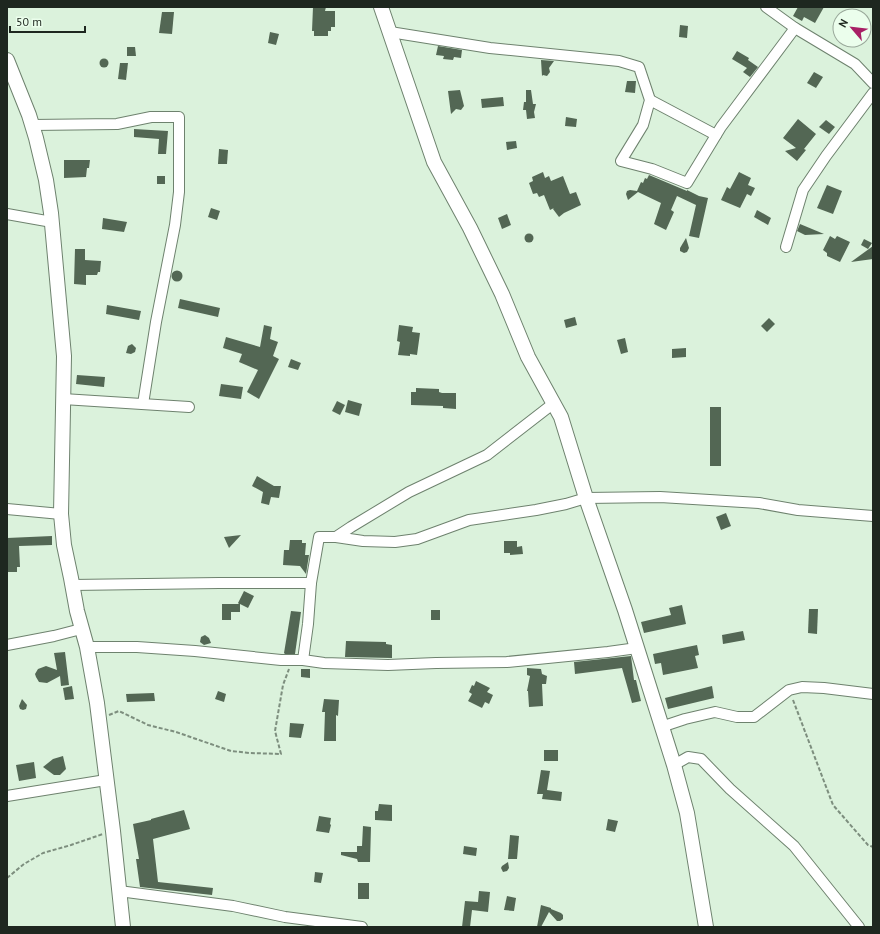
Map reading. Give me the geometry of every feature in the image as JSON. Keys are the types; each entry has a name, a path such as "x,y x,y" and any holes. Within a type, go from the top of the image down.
{"street":[{"path":"381,7 434,162 470,228 502,294 528,357 561,417 586,498 637,648 674,765 687,813 706,927"},
{"path":"766,7 795,28 855,64 873,83"},
{"path":"390,32 490,48 619,61 640,67 650,100 643,125 621,161 652,169 687,183 716,135 795,28"},
{"path":"7,60 32,125 45,173 52,222 64,356 61,514 64,545 86,647 99,719 123,927"},
{"path":"786,246 803,190 826,156 873,94"},
{"path":"650,100 716,135"},
{"path":"32,125 117,124 151,117 179,117 179,192 175,225 142,404"},
{"path":"7,214 52,222"},
{"path":"63,399 189,406"},
{"path":"336,537 409,492 487,455 554,403"},
{"path":"298,660 308,624 311,583 319,537 395,542 417,539 469,520 536,510 586,498 660,497 759,503 798,510 873,516"},
{"path":"7,509 61,514"},
{"path":"72,585 245,582 311,583"},
{"path":"7,645 81,629"},
{"path":"86,647 137,647 324,663 388,665 507,662 637,648"},
{"path":"661,727 685,719 715,712 737,717 754,717 789,690 802,688 824,688 873,694"},
{"path":"674,765 688,757 701,759 730,789 794,846 859,927"},
{"path":"7,796 106,780"},
{"path":"119,891 233,906 285,917 362,927"}],"path":[{"path":"99,719 119,711 148,725 176,732 231,751 281,754 275,731 283,685 298,660"},
{"path":"789,690 833,805 868,845 873,847"},
{"path":"7,878 24,864 43,853 113,831"}],"building":[{"path":"313,7 326,7 325,11 335,11 335,27 331,27 331,31 328,31 328,36 314,36 314,31 312,31"},
{"path":"798,7 824,7 815,23 804,17 802,21 793,16"},
{"path":"162,12 174,12 172,34 159,33"},
{"path":"680,25 688,26 687,38 679,37"},
{"path":"270,32 279,34 276,45 268,43"},
{"path":"438,46 462,50 461,58 454,57 453,60 443,59 444,56 436,55"},
{"path":"127,47 135,47 136,56 127,56"},
{"path":"737,51 749,58 748,60 758,67 750,77 743,72 747,68 732,59"},
{"path":"102,59 106,59 108,63 106,67 102,67 100,65 100,61"},
{"path":"541,60 554,61 549,68 550,72 547,76 542,76"},
{"path":"120,63 128,63 126,80 118,79"},
{"path":"814,72 823,77 816,88 807,83"},
{"path":"627,81 636,81 635,93 625,92"},
{"path":"460,90 464,106 461,110 456,109 451,114 448,91"},
{"path":"526,90 531,90 533,104 536,104 534,112 535,118 527,119 526,110 523,110 524,102 526,102"},
{"path":"503,97 504,106 482,108 481,99"},
{"path":"566,117 577,119 576,127 565,126"},
{"path":"798,119 816,134 797,161 785,151 796,148 783,138"},
{"path":"826,120 835,127 829,134 819,127"},
{"path":"134,129 168,131 166,154 158,154 159,139 134,137"},
{"path":"516,141 517,148 507,150 506,142"},
{"path":"219,149 228,150 227,164 218,164"},
{"path":"64,160 90,160 86,177 64,178"},
{"path":"543,172 545,178 549,176 551,181 563,176 570,194 576,192 581,205 559,217 553,209 554,208 550,210 544,195 539,197 537,193 533,194 529,183 533,181 532,177"},
{"path":"739,172 751,178 748,185 755,188 751,196 747,194 740,208 721,200 727,187 730,189"},
{"path":"649,175 699,196 708,198 699,238 689,236 696,205 677,196 671,210 674,212 666,230 654,224 661,203 638,192 628,200 626,194 627,191 637,191 641,182 643,183 645,178 647,179"},
{"path":"157,176 165,176 165,184 157,184"},
{"path":"827,185 842,191 833,214 817,208"},
{"path":"211,208 220,211 217,220 208,217"},
{"path":"757,210 771,218 768,225 754,217"},
{"path":"507,214 511,225 502,229 498,218"},
{"path":"103,218 127,222 124,232 102,229"},
{"path":"800,224 824,234 805,235 797,231"},
{"path":"527,234 531,234 533,238 531,242 527,242 525,240 525,236"},
{"path":"830,236 835,239 837,236 850,242 840,262 827,256 827,253 823,250"},
{"path":"686,238 689,248 687,252 684,253 680,251 680,248"},
{"path":"864,239 872,243 868,249 861,245"},
{"path":"873,246 873,259 851,262"},
{"path":"75,249 85,249 85,260 101,261 100,272 98,272 97,275 86,275 86,285 74,284"},
{"path":"177,270 181,272 183,276 181,280 177,282 173,280 171,276 173,272"},
{"path":"180,299 220,308 218,317 178,308"},
{"path":"107,305 141,311 139,320 106,314"},
{"path":"575,317 577,325 566,328 564,320"},
{"path":"769,318 775,324 767,332 761,326"},
{"path":"264,325 272,327 270,339 278,342 273,356 279,359 259,399 247,392 258,370 239,362 242,354 223,348 226,337 260,347"},
{"path":"399,325 413,327 412,332 420,333 417,355 398,355 400,342 397,341"},
{"path":"625,338 628,352 621,354 617,340"},
{"path":"132,344 136,348 135,352 131,354 126,353 128,346"},
{"path":"686,348 686,357 672,358 672,349"},
{"path":"291,359 301,363 298,370 288,367"},
{"path":"77,375 105,377 104,387 76,384"},
{"path":"221,384 243,387 241,399 219,396"},
{"path":"416,388 439,389 439,392 442,393 456,393 456,409 443,408 443,406 411,405 411,392 416,392"},
{"path":"348,400 362,404 359,416 345,412"},
{"path":"337,401 345,405 340,415 332,411"},
{"path":"710,407 721,407 721,466 710,466"},
{"path":"257,476 274,486 281,486 279,498 271,497 269,505 261,503 263,492 252,486"},
{"path":"726,513 731,526 721,530 716,517"},
{"path":"241,535 229,548 224,537"},
{"path":"52,536 52,545 19,546 20,567 17,567 17,572 7,572 7,538"},
{"path":"290,540 302,540 302,543 306,543 305,555 309,555 306,574 300,566 283,565 284,550 289,550"},
{"path":"504,541 517,541 517,547 522,546 523,554 510,555 510,553 504,553"},
{"path":"244,591 254,596 248,608 240,604 240,612 231,612 231,620 222,620 222,604 239,604 238,603"},
{"path":"682,605 686,624 644,633 641,622 671,615 669,608"},
{"path":"809,609 818,609 817,634 808,633"},
{"path":"431,610 440,610 440,620 431,620"},
{"path":"291,611 301,612 295,654 285,654 284,653"},
{"path":"743,631 745,640 723,644 722,635"},
{"path":"205,635 209,638 211,643 204,645 200,642 201,637"},
{"path":"346,641 386,642 386,644 392,645 392,658 345,657"},
{"path":"697,645 699,655 695,656 698,668 663,675 661,663 655,664 653,654"},
{"path":"65,652 69,685 61,686 60,676 47,683 39,682 35,674 38,669 46,666 57,670 54,653"},
{"path":"631,656 634,680 636,680 641,701 632,703 622,668 575,674 574,662"},
{"path":"527,668 541,669 542,674 547,676 546,684 542,684 543,706 529,707 527,691 530,676 527,675"},
{"path":"301,669 310,669 310,678 301,677"},
{"path":"476,681 490,688 487,692 493,695 489,704 485,702 482,708 468,701 472,694 469,692 472,685 474,686"},
{"path":"72,686 74,699 65,700 63,688"},
{"path":"712,686 714,698 668,709 665,698"},
{"path":"218,691 226,694 224,702 215,699"},
{"path":"154,693 155,701 127,702 126,694"},
{"path":"22,699 27,705 26,709 23,710 20,709 19,706"},
{"path":"324,699 339,700 338,716 336,715 336,741 324,741 325,712 322,712"},
{"path":"290,723 304,724 301,738 289,737"},
{"path":"544,750 558,750 558,761 544,761"},
{"path":"63,756 66,769 60,775 54,775 43,767 53,759"},
{"path":"34,762 36,778 19,781 16,765"},
{"path":"541,770 550,771 547,790 562,792 561,801 542,799 543,794 537,794"},
{"path":"379,804 392,805 392,821 375,820 375,811 378,811"},
{"path":"184,810 190,829 153,839 158,882 213,888 212,895 140,887 136,859 139,859 133,824"},
{"path":"319,816 331,818 329,833 316,831"},
{"path":"608,819 618,821 615,832 606,830"},
{"path":"363,826 371,827 370,862 358,862 357,859 341,855 341,852 357,852 357,846 362,846"},
{"path":"510,835 519,836 517,859 508,859"},
{"path":"464,846 477,848 476,856 463,854"},
{"path":"508,862 509,868 507,871 503,872 501,868 502,866"},
{"path":"315,872 323,873 321,883 314,882"},
{"path":"358,883 369,883 369,899 358,899"},
{"path":"479,891 490,892 488,912 472,910 470,927 462,927 465,901 478,902"},
{"path":"507,896 516,898 514,911 504,910"},
{"path":"541,905 561,913 563,915 563,919 557,921 549,912 541,927 537,927"}]}
